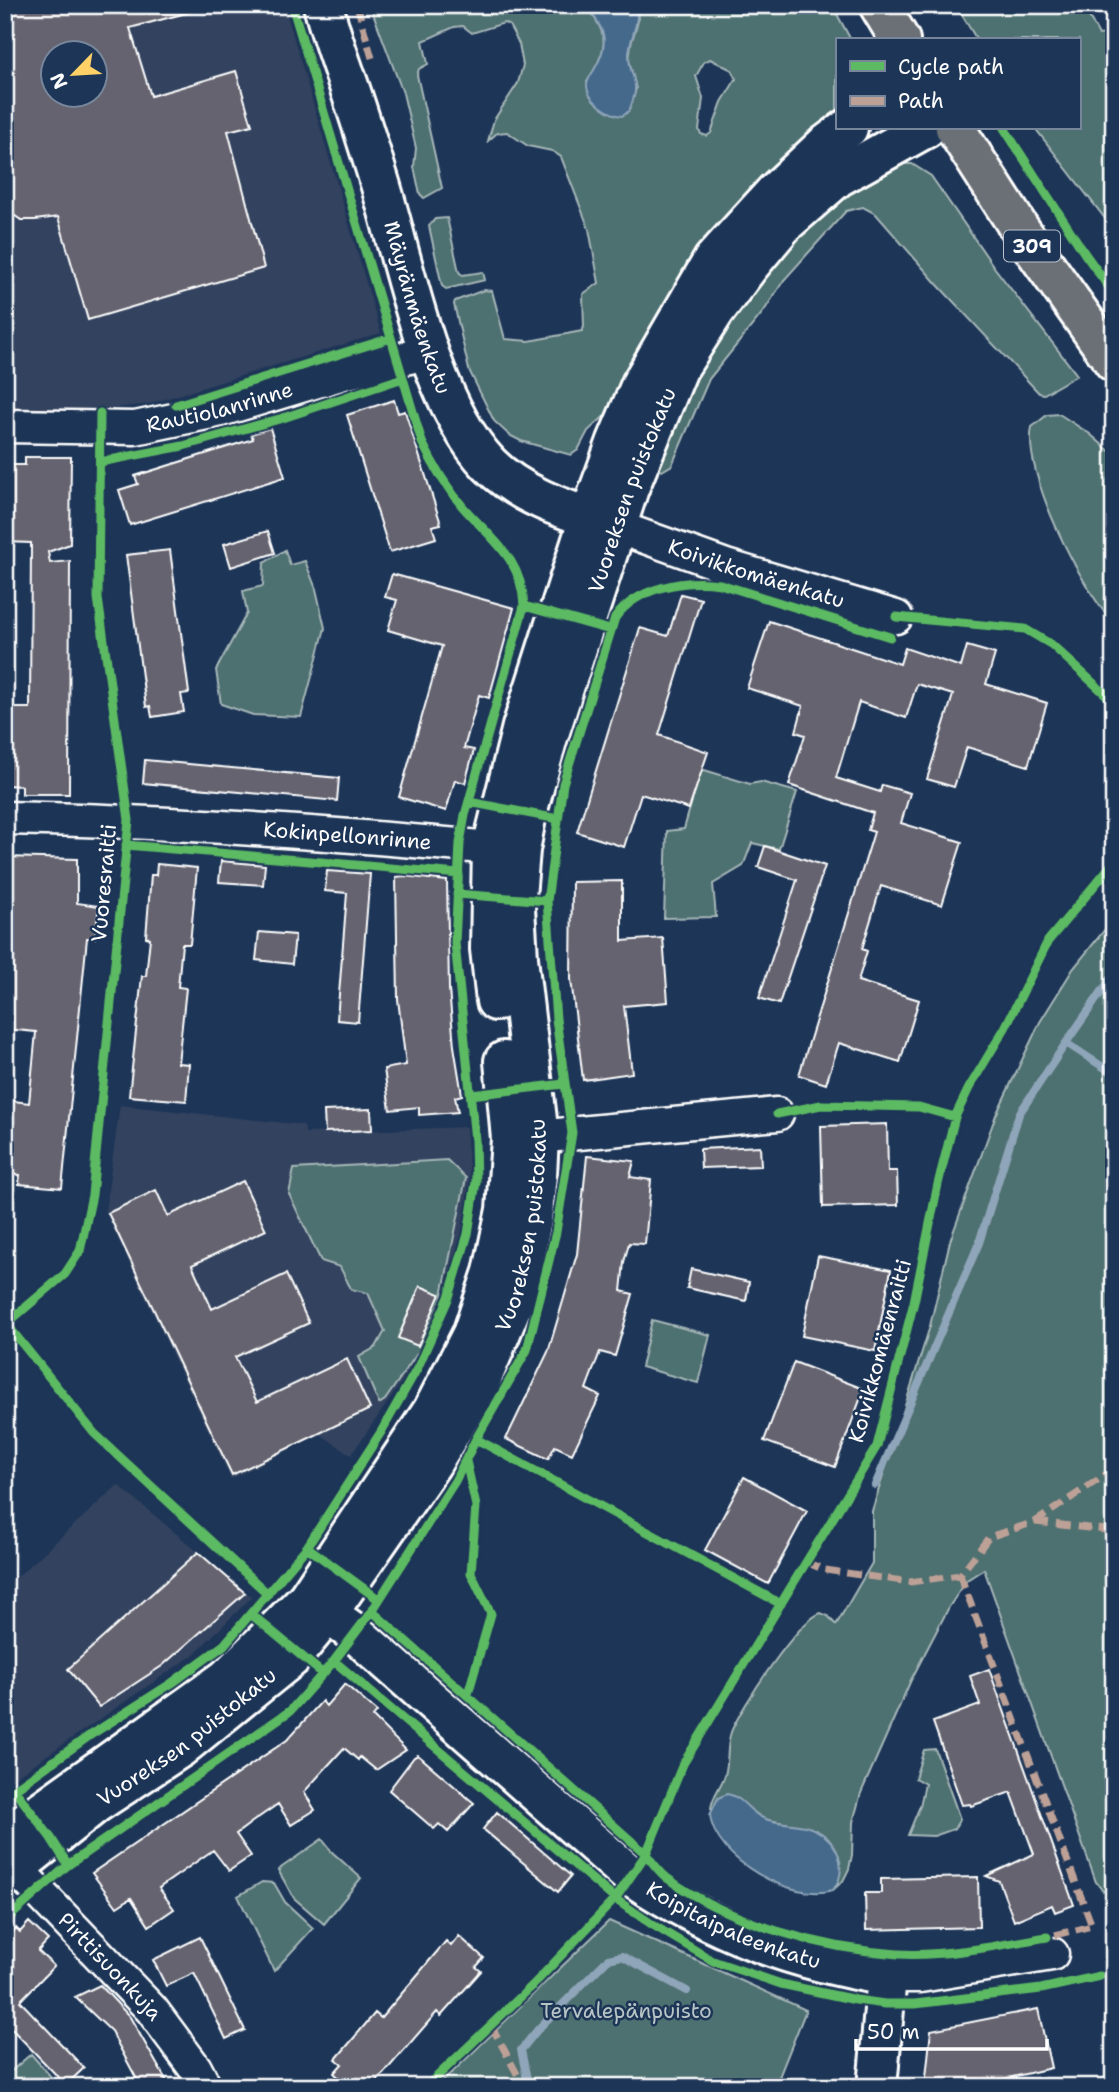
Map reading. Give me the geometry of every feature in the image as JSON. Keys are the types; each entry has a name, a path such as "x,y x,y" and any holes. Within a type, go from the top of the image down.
{"main road":[{"name":"Mäyränmäenkatu","path":"323,5 430,352 455,415 470,442 491,466 515,485 544,501 603,522"},
{"path":"879,5 899,38"},
{"name":"Vuoreksen puistokatu","path":"8,1859 318,1606 433,1410 472,1334 493,1272 525,1138 490,949 522,727 603,522 617,440 641,384 713,260 775,192 824,146 845,130"},
{"name":"Vuoreksen puistokatu","path":"603,522 634,476 678,369 715,311 749,266 784,224 838,177 922,130"},
{"name":"309","path":"956,130 1019,228 1114,362"},
{"name":"Koipitaipaleenkatu","path":"318,1606 356,1634 631,1876 676,1906 744,1939 844,1969 887,1976"},
{"path":"877,2087 887,1976"}],"street":[{"name":"Rautiolanrinne","path":"5,426 135,428 221,410 344,373 430,352"},
{"name":"Koivikkomäenkatu","path":"603,522 726,566 896,617"},
{"name":"Kokinpellonrinne","path":"5,818 174,822 460,843 506,849"},
{"path":"525,1138 777,1114"},
{"name":"Pirttisuonkuja","path":"8,1859 152,2010 195,2068 205,2087"},
{"name":"Koipitaipaleenkatu","path":"887,1976 920,1976 1052,1954"}],"shaded area":[{"path":"5,5 284,5 381,333 149,404 110,409 5,409"},
{"path":"585,5 637,5 637,20 629,54 635,89 630,109 622,116 600,106 588,91 588,81 603,51 604,43 597,21"},
{"path":"120,1105 304,1125 305,1133 466,1127 470,1180 462,1236 443,1303 424,1350 351,1455 320,1434 231,1479 105,1211"},
{"path":"118,1485 252,1597 193,1655 5,1784 5,1588"},
{"path":"727,1794 737,1798 763,1818 805,1826 828,1839 838,1854 840,1863 838,1881 833,1890 797,1890 758,1874 740,1861 725,1847 715,1831 710,1815 718,1798"}],"green space":[{"path":"370,5 585,5 600,26 604,43 599,61 587,82 629,110 636,89 629,60 638,21 637,5 832,5 850,38 836,38 836,125 621,401 588,431 578,450 571,455 521,441 509,435 494,421 469,370 454,304 455,301 484,290 492,291 505,339 529,341 582,331 583,294 599,283 589,229 561,157 552,151 528,146 507,132 497,133 488,141 494,120 518,83 523,65 519,44 509,25 504,23 472,33 463,26 454,27 423,41 428,64 419,69 417,75 442,188 424,198 420,194 414,167 416,148 403,93","holes":["710,59 732,70 736,79 722,102 711,133 707,136 701,134 699,130 703,98 696,76 704,62"]},
{"path":"956,5 1083,5 1099,35 1114,33 1114,230 1037,130 1080,130 1080,38 976,38"},
{"path":"894,164 912,164 931,176 994,267 1077,375 1044,394 1039,393 876,214 863,207 846,211 784,280 764,311 709,379 672,465 662,471 656,469 694,368 772,267 842,195"},
{"path":"447,218 459,272 462,275 483,272 485,280 446,289 442,286 429,226 435,219"},
{"path":"1059,414 1090,434 1114,455 1114,624 1086,585 1071,558 1057,530 1036,472 1031,447 1032,427 1047,415"},
{"path":"285,550 290,565 305,561 316,589 325,628 301,717 253,715 221,704 216,670 247,613 243,591 263,586 264,563"},
{"path":"701,769 750,784 761,782 797,792 779,849 752,843 743,866 713,884 716,917 664,918 667,831 684,829"},
{"path":"1114,918 1114,1894 1103,1891 1096,1882 984,1569 967,1580 949,1607 911,1680 861,1793 853,1822 849,1869 843,1881 833,1890 838,1883 839,1856 831,1842 810,1828 764,1819 749,1809 711,1809 725,1775 731,1732 757,1686 799,1631 821,1613 836,1625 872,1563 872,1511 930,1326 950,1241 996,1115 1040,1022 1073,969"},
{"path":"447,1160 466,1178 441,1300 421,1348 385,1400 379,1404 359,1357 376,1347 385,1331 368,1293 351,1289 340,1267 321,1261 289,1194 294,1169"},
{"path":"652,1320 710,1335 698,1383 641,1367"},
{"path":"935,1749 960,1819 954,1829 934,1836 908,1835 920,1806 925,1784 915,1778 924,1750"},
{"path":"322,1839 332,1852 361,1878 324,1924 294,1898 278,1870"},
{"path":"262,1882 274,1883 285,1902 313,1928 274,1971 238,1896"},
{"name":"Tervalepänpuisto","path":"609,1921 806,2010 775,2087 437,2087"},
{"path":"31,2054 60,2087 5,2087 9,2073"}],"building":[{"path":"5,5 189,5 190,12 130,28 151,96 236,71 252,125 228,131 264,268 88,320 58,217 21,220 5,209"},
{"path":"394,400 398,413 405,411 441,524 432,526 436,538 390,552 347,415"},
{"path":"270,428 285,477 130,525 119,490 138,484 135,476 253,439 251,434"},
{"path":"25,457 71,457 70,544 48,552 50,563 70,561 69,794 22,794 22,786 5,785 5,708 30,708 31,543 5,542 5,465 25,465"},
{"path":"268,531 275,553 231,567 224,544"},
{"path":"170,550 189,693 181,694 184,712 152,717 150,706 146,707 126,555"},
{"path":"392,574 514,608 489,698 479,695 464,748 474,750 465,783 455,780 446,811 399,797 442,646 388,630 397,600 385,597"},
{"path":"681,594 701,599 659,735 708,752 689,809 641,794 624,847 577,832 640,628 668,636"},
{"path":"769,621 900,664 905,648 961,667 967,646 995,654 986,684 1047,703 1028,766 967,747 954,787 927,779 953,695 917,684 906,718 859,702 836,778 880,792 882,785 910,793 901,823 962,842 942,905 881,886 862,949 867,951 858,981 919,1000 900,1062 839,1043 826,1084 799,1075 874,832 868,830 873,813 789,785 805,735 796,732 803,706 747,688"},
{"path":"145,760 339,778 337,801 143,783"},
{"path":"765,846 825,866 779,1004 759,998 797,880 758,867"},
{"path":"5,857 77,859 77,903 99,906 95,938 87,938 62,1188 19,1184 20,1175 5,1174 5,1100 29,1103 36,1032 5,1029"},
{"path":"221,861 265,865 263,885 219,882"},
{"path":"157,864 197,868 190,944 182,944 178,987 186,988 178,1063 189,1064 186,1101 129,1096 142,976 146,976 150,938 146,937 151,875 156,875"},
{"path":"327,871 370,874 358,1022 337,1020 347,893 325,891"},
{"path":"396,877 447,881 449,989 462,1095 455,1097 458,1112 419,1115 419,1107 390,1110 384,1069 406,1065 398,999"},
{"path":"622,881 622,941 663,938 668,1002 624,1006 632,1073 583,1080 571,979 572,882"},
{"path":"259,932 295,935 292,964 256,960"},
{"path":"371,1109 372,1130 325,1132 324,1111"},
{"path":"887,1124 888,1171 897,1171 898,1205 823,1207 821,1126"},
{"path":"760,1146 761,1166 701,1168 700,1149"},
{"path":"587,1156 634,1161 630,1177 651,1180 645,1244 629,1243 621,1291 633,1294 615,1356 600,1352 586,1389 600,1396 572,1454 555,1446 548,1459 506,1439 548,1352 577,1254"},
{"path":"243,1181 266,1230 192,1265 212,1309 286,1274 309,1323 235,1357 257,1402 347,1359 370,1409 232,1475 108,1213 156,1190 168,1216"},
{"path":"818,1256 891,1270 875,1351 802,1336"},
{"path":"691,1269 749,1282 746,1301 687,1288"},
{"path":"420,1286 440,1294 418,1346 398,1338"},
{"path":"794,1362 864,1389 835,1467 764,1441"},
{"path":"744,1477 807,1511 768,1584 705,1550"},
{"path":"198,1552 245,1593 162,1666 99,1707 68,1669"},
{"path":"989,1669 1074,1905 1055,1912 1052,1905 1014,1921 999,1881 986,1876 1034,1854 1011,1792 971,1806 962,1805 933,1722 980,1705 970,1676"},
{"path":"345,1684 377,1712 373,1717 406,1750 376,1770 344,1748 304,1792 315,1810 291,1825 278,1804 252,1822 236,1834 251,1856 229,1871 213,1850 159,1888 174,1909 149,1926 131,1898 117,1907 92,1873 287,1740 322,1701 326,1706"},
{"path":"418,1755 474,1803 448,1832 439,1824 434,1829 389,1790"},
{"path":"497,1812 571,1876 558,1892 483,1829"},
{"path":"978,1877 979,1927 866,1930 865,1893 881,1893 881,1879"},
{"path":"29,1922 48,1940 38,1951 54,1966 20,2001 84,2068 66,2085 5,2022 5,1939 16,1928 20,1932"},
{"path":"459,1936 484,1958 476,1967 481,1971 441,2016 437,2012 372,2087 349,2087 334,2073 342,2064 336,2059 375,2013 381,2018 446,1941 451,1946"},
{"path":"200,1937 245,2030 226,2039 194,1973 166,1986 153,1960"},
{"path":"100,1985 130,2017 170,2087 141,2087 111,2031 75,1997"},
{"path":"1038,2009 1051,2068 987,2083 987,2087 925,2087 931,2030"}],"waterway":[{"path":"1114,974 1066,1043 1114,1074"},
{"path":"875,1485 979,1243 1019,1114 1066,1043"},
{"path":"531,2087 521,2050 539,2028 608,1959 622,1956 687,1991"}],"marked path":[{"path":"357,5 372,58"},
{"path":"806,1562 825,1570 910,1582 960,1575 989,1537 1035,1522 1114,1469"},
{"path":"1035,1522 1114,1533"},
{"path":"960,1575 1092,1926 1047,1937"},
{"path":"491,2025 524,2087"}],"cycle path":[{"path":"5,1796 224,1645 307,1547 381,1432 418,1367 449,1297 468,1234 476,1182 475,1140 455,943 460,843 465,815 524,606 522,589 518,575 504,551 451,492 422,442 292,5"},
{"path":"1005,130 1114,294"},
{"path":"176,405 391,338"},
{"path":"100,462 183,446 283,418 403,378"},
{"name":"Vuoresraitti","path":"5,1325 65,1274 80,1251 92,1195 129,820 98,598 100,413"},
{"path":"5,1921 68,1865 290,1711 334,1661 372,1611 455,1481 527,1350 556,1232 572,1133 556,1019 547,901 563,784 615,618 624,607 648,592 677,584 706,583 720,584 890,637"},
{"path":"524,606 610,630"},
{"path":"896,617 1025,629 1052,645 1114,702"},
{"path":"469,802 558,819"},
{"name":"Vuoresraitti","path":"126,845 459,874"},
{"name":"Koivikkomäenraitti","path":"426,2087 533,1985 615,1899 646,1854 683,1764 877,1446 914,1302 938,1184 955,1117 1005,1028 1048,941 1114,862"},
{"path":"457,894 547,901"},
{"path":"471,1095 564,1084"},
{"path":"777,1114 821,1105 919,1107 955,1117"},
{"path":"5,1322 94,1433 268,1594"},
{"path":"476,1439 781,1604"},
{"path":"466,1461 476,1506 471,1573 491,1614 468,1694"},
{"path":"307,1547 378,1599"},
{"path":"372,1611 646,1854 664,1876 718,1908 747,1921 808,1940 898,1954 953,1952 1047,1937"},
{"path":"251,1614 322,1673"},
{"path":"334,1661 615,1899 713,1961 781,1984 885,2004 915,2004 1041,1989 1100,1976"},
{"path":"14,1789 68,1865"}]}
